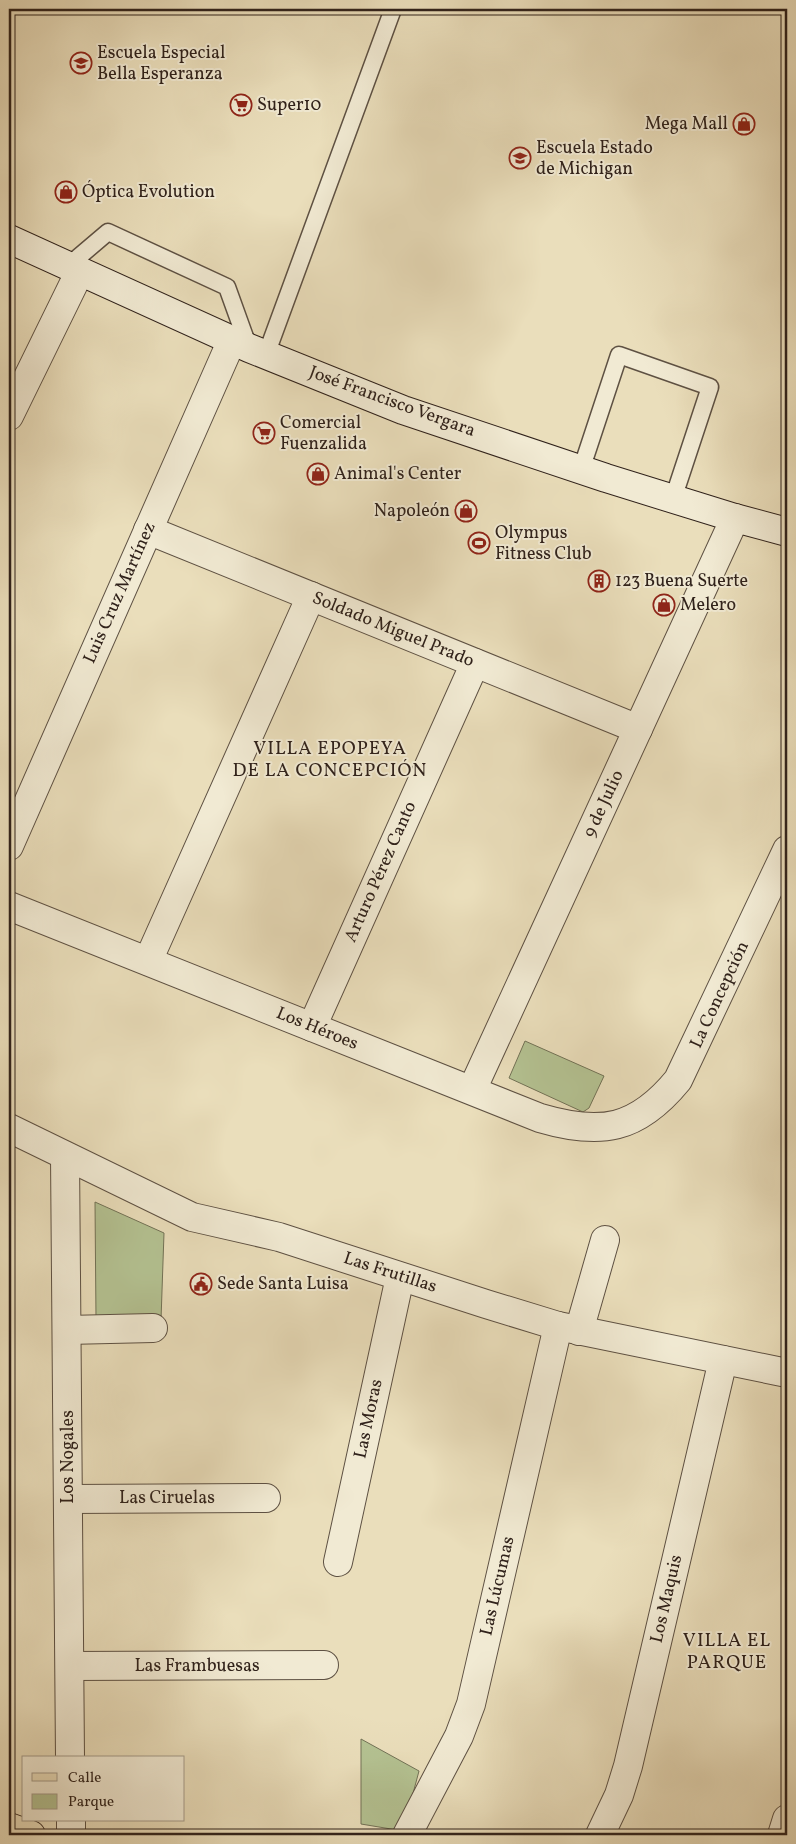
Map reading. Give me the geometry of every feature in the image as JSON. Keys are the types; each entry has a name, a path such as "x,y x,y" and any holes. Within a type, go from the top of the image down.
{"main road":[{"path":"9,1827 31,1835"}],"street":[{"name":"José Francisco Vergara","path":"9,239 249,347 403,410 673,499 787,532"},
{"path":"9,416 74,269"},
{"name":"Luis Cruz Martínez","path":"9,846 148,530 249,347"},
{"name":"9 de Julio","path":"472,1090 736,518"},
{"name":"Soldado Miguel Prado","path":"148,530 638,729"},
{"path":"148,961 311,596"},
{"name":"Arturo Pérez Canto","path":"312,1027 475,663"},
{"name":"La Concepción","path":"629,1121 648,1111 664,1098 678,1080 787,850"},
{"name":"Los Héroes","path":"9,906 540,1118 562,1124 585,1127 607,1126 629,1121"},
{"name":"Las Frutillas","path":"9,1128 192,1217 279,1237 400,1277 569,1328 787,1373"},
{"name":"Los Nogales","path":"66,1156 70,1756"},
{"name":"Las Lúcumas","path":"407,1835 459,1736 471,1704 569,1328 605,1240"},
{"name":"Las Moras","path":"338,1562 400,1277"},
{"path":"67,1330 153,1328"},
{"name":"Los Maquis","path":"600,1835 619,1796 628,1766 722,1360"},
{"name":"Las Ciruelas","path":"69,1499 266,1498"},
{"name":"Las Frambuesas","path":"70,1666 324,1665"},
{"path":"782,1835 787,1819"},
{"path":"71,1822 71,1835"}],"lane":[{"path":"249,347 393,9"},
{"path":"74,269 108,232 227,287 249,347"},
{"path":"582,470 619,355 710,387 673,499"}],"green space":[{"path":"525,1041 604,1076 589,1108 583,1112 509,1078"},
{"path":"95,1202 164,1233 161,1320 96,1319"},
{"path":"361,1739 419,1771 403,1831 361,1824"}],"place":[{"name":"Escuela Especial Bella Esperanza","path":"81,63"},
{"name":"Super10","path":"241,105"},
{"name":"Mega Mall","path":"744,124"},
{"name":"Escuela Estado de Michigan","path":"520,158"},
{"name":"Óptica Evolution","path":"66,192"},
{"name":"Comercial Fuenzalida","path":"264,433"},
{"name":"Animal's Center","path":"318,474"},
{"name":"Napoleón","path":"466,511"},
{"name":"Olympus Fitness Club","path":"479,543"},
{"name":"123 Buena Suerte","path":"599,581"},
{"name":"Melero","path":"664,605"},
{"name":"Sede Santa Luisa","path":"201,1284"}],"district":[{"name":"VILLA EPOPEYA DE LA CONCEPCIÓN","path":"330,760"},
{"name":"VILLA EL PARQUE","path":"727,1652"}]}
